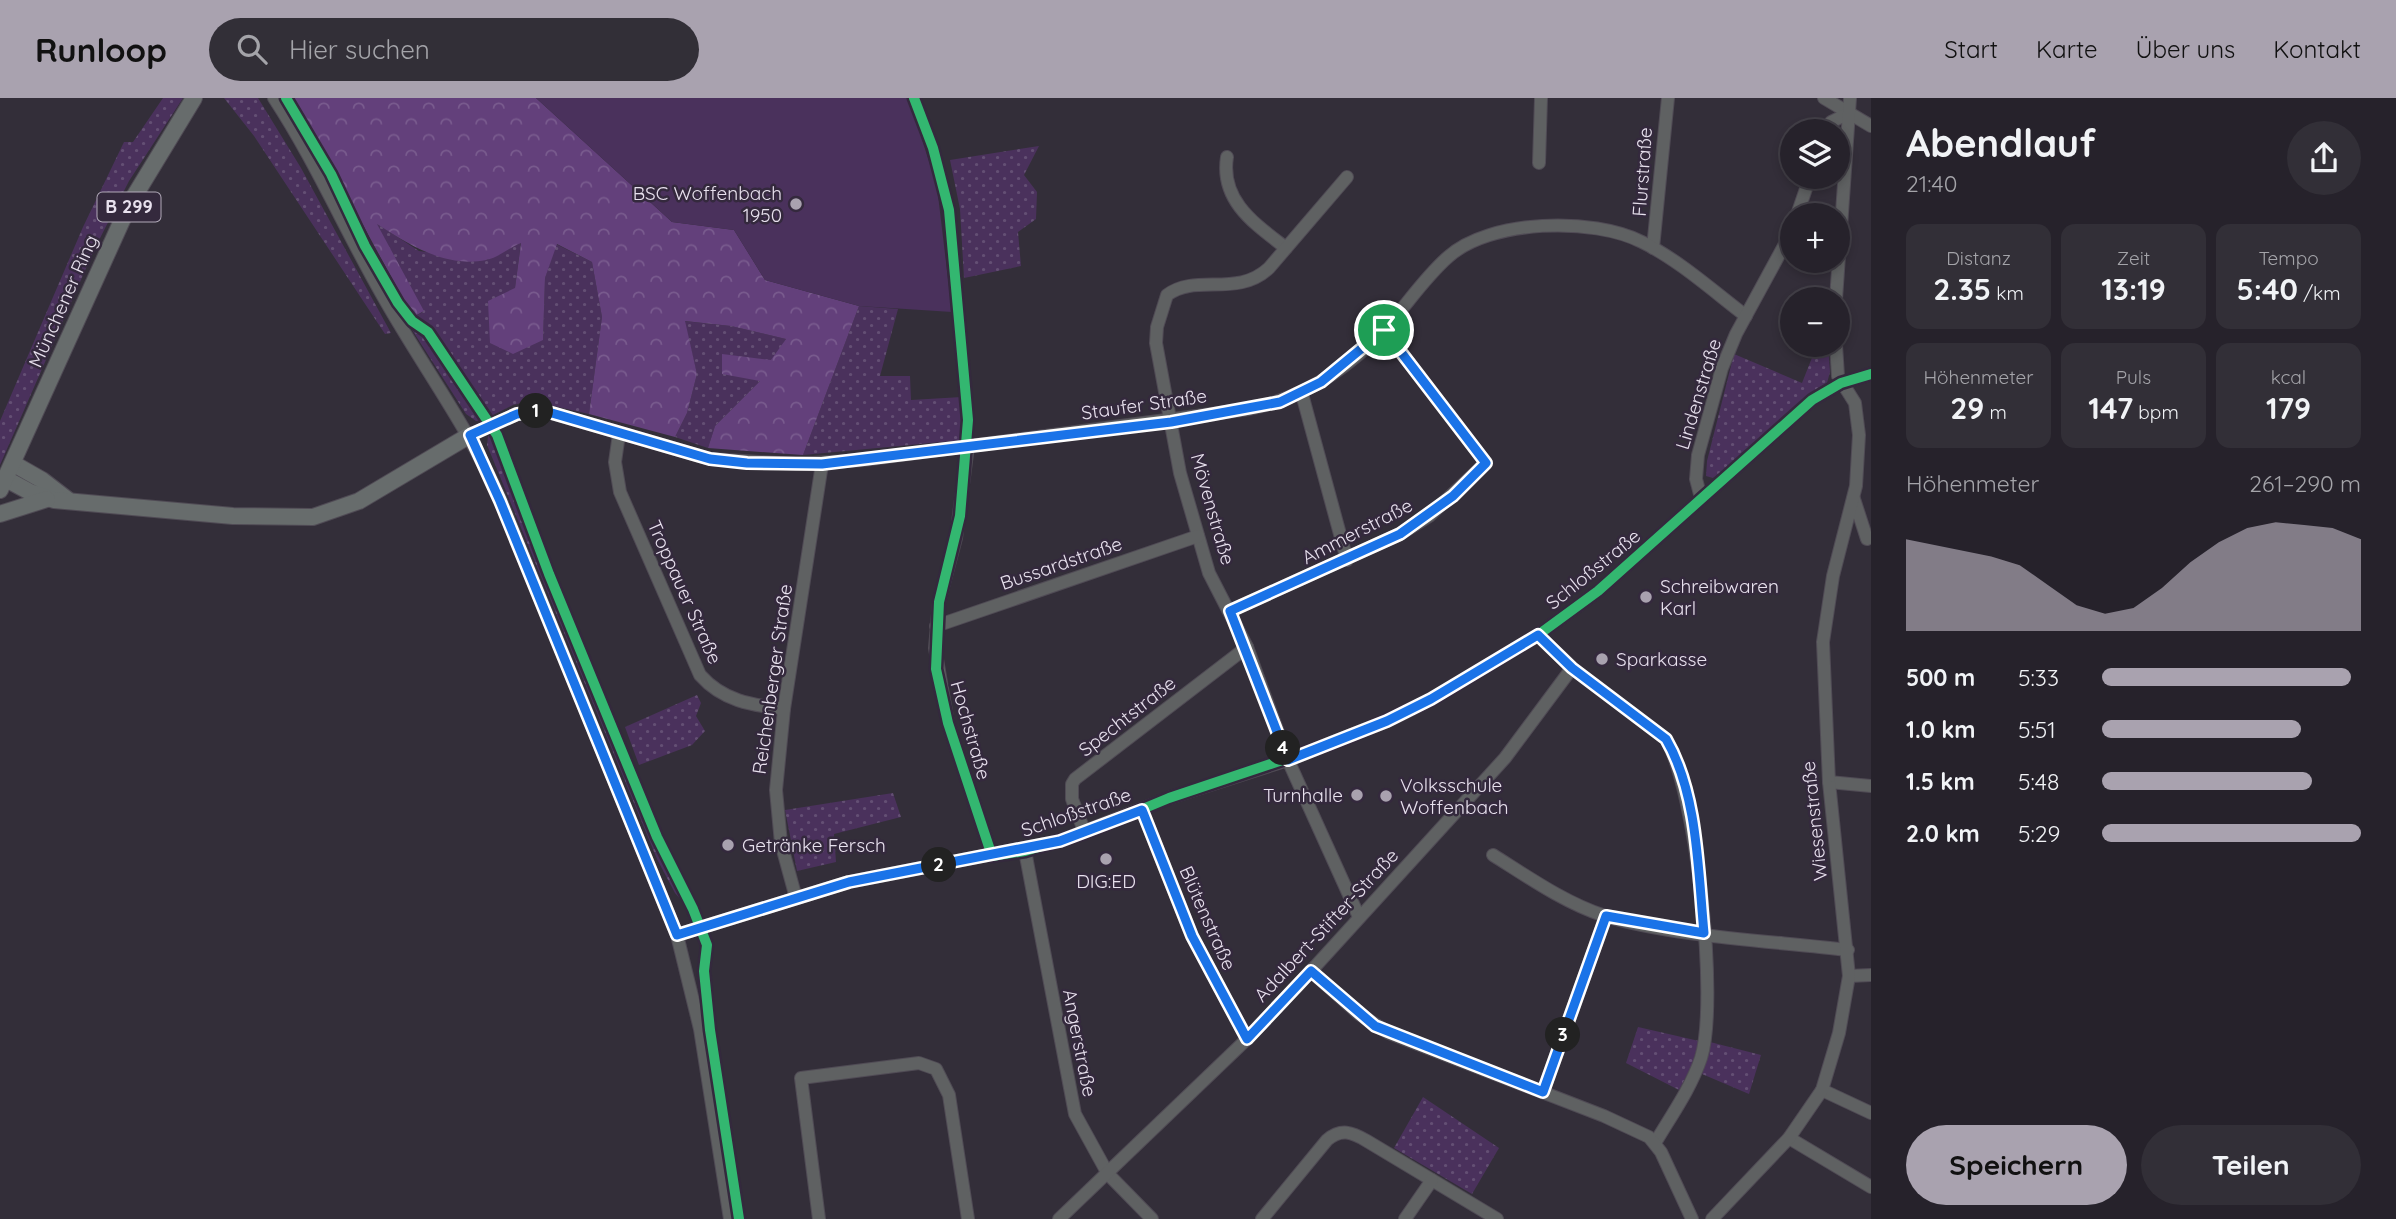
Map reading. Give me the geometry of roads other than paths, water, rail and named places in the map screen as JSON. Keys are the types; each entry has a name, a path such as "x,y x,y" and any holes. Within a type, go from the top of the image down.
{"main road":[{"name":"Münchener Ring","path":"3,485 130,205 194,98"},
{"path":"3,485 47,499 233,516 313,517 359,501 470,435"},
{"path":"14,464 42,480 68,500"},
{"path":"0,514 47,499"}],"street":[{"path":"274,98 315,166 390,309 470,435 500,501 677,935 700,1029 730,1219"},
{"path":"1539,163 1541,98"},
{"name":"Flurstraße","path":"1653,248 1668,98"},
{"path":"1824,98 1871,126"},
{"path":"1841,203 1850,98"},
{"path":"1837,119 1847,114"},
{"path":"1227,157 1226,183 1231,195 1256,225 1286,248 1347,177"},
{"name":"Staufer Straße","path":"470,435 509,417 538,411 563,415 619,434 721,461 822,464 1171,422 1260,407 1302,394 1321,382 1384,330 1446,258 1457,249 1492,234 1533,226 1621,234 1653,248 1746,316"},
{"name":"Mövenstraße","path":"1286,248 1254,281 1241,285 1184,288 1167,295 1156,343 1180,473 1209,573 1247,647 1288,760 1359,917"},
{"name":"Lindenstraße","path":"1701,498 1696,478 1700,448 1722,368 1746,316 1780,255"},
{"name":"Ammerstraße","path":"1230,611 1347,561 1429,516 1486,463 1384,330"},
{"name":"Wiesenstraße","path":"1713,1219 1789,1138 1822,1090 1839,1033 1849,976 1829,782 1823,642 1843,533 1854,499 1859,460 1858,423 1854,403 1841,383 1838,357"},
{"name":"Schloßstraße","path":"677,935 849,882 1025,851 1085,833 1169,797 1288,760 1409,710 1538,635 1598,591 1789,418 1841,383 1871,374"},
{"path":"1302,394 1347,561"},
{"name":"Troppauer Straße","path":"619,434 615,462 620,492 700,675 711,688 725,697 784,709"},
{"name":"Hochstraße","path":"968,446 958,527 939,602 935,648 941,697 992,856"},
{"name":"Reichenberger Straße","path":"796,898 776,813 784,709 822,464"},
{"path":"1854,499 1869,540"},
{"path":"1843,533 1869,540"},
{"name":"Bussardstraße","path":"936,626 1198,536"},
{"path":"1538,635 1572,668 1653,726 1666,739 1676,755 1689,808 1704,933 1708,999 1706,1033 1701,1059 1655,1143"},
{"name":"Spechtstraße","path":"1085,833 1072,799 1072,784 1076,779 1247,647"},
{"name":"Adalbert-Stifter-Straße","path":"1059,1219 1247,1039 1311,971 1505,758 1572,668"},
{"path":"1829,782 1871,786"},
{"name":"Blütenstraße","path":"1142,810 1192,936 1247,1039"},
{"name":"Angerstraße","path":"1025,851 1070,1099 1082,1131 1108,1174 1152,1219"},
{"path":"1493,855 1567,899 1606,916 1704,933 1848,950"},
{"path":"1543,1092 1606,916"},
{"path":"1311,971 1375,1026 1616,1122 1655,1143 1692,1219"},
{"path":"1849,976 1871,975"},
{"path":"819,1219 801,1078 919,1063 936,1069 948,1095 968,1219"},
{"path":"1822,1090 1871,1113"},
{"path":"1262,1219 1327,1140 1338,1133 1357,1135 1497,1219"},
{"path":"1789,1138 1871,1187"},
{"path":"1405,1219 1432,1180"}],"place":[{"name":"BSC Woffenbach 1950","path":"796,204"},
{"name":"Schreibwaren Karl","path":"1646,597"},
{"name":"Sparkasse","path":"1602,659"},
{"name":"Turnhalle","path":"1357,795"},
{"name":"Volksschule Woffenbach","path":"1386,796"},
{"name":"Getränke Fersch","path":"728,845"},
{"name":"DIG:ED","path":"1106,859"}]}
